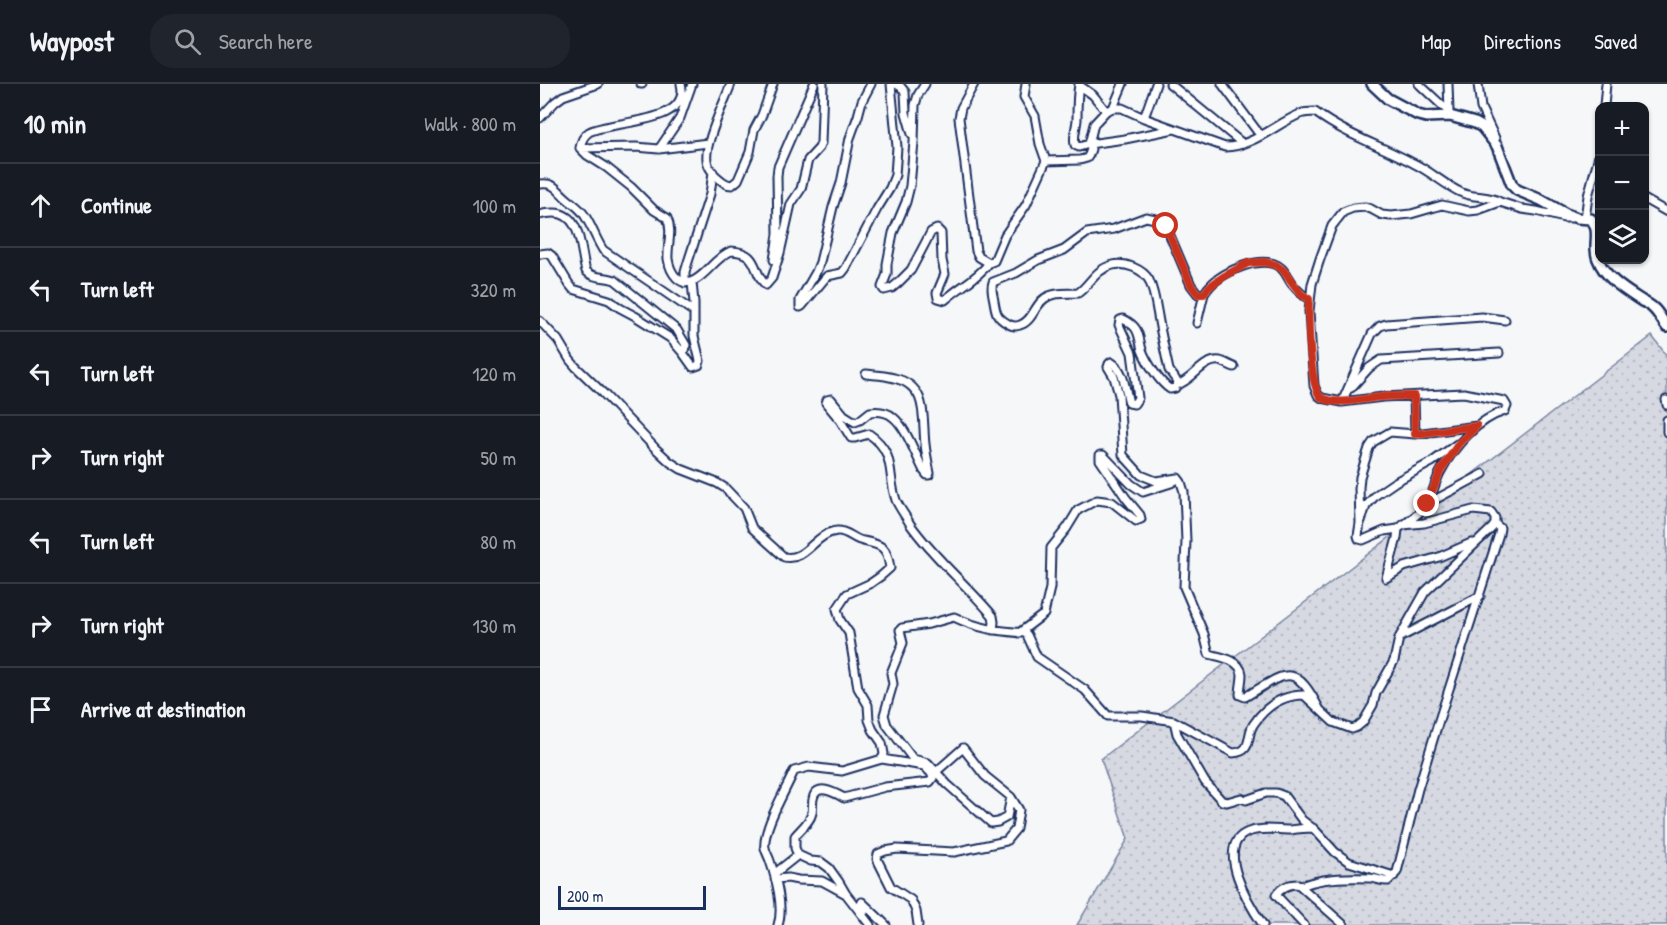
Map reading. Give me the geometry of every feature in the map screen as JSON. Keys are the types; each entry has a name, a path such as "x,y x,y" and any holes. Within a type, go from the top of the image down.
{"main road":[{"path":"1372,84 1388,99 1418,116 1449,114 1482,127 1493,140 1514,188 1566,214 1595,221"},
{"path":"1600,264 1604,271 1619,285 1652,306 1667,327"}],"street":[{"path":"540,118 563,96 598,84"},
{"path":"681,84 684,99"},
{"path":"659,149 680,118 684,99 692,84"},
{"path":"731,84 708,143 706,156 707,164 713,172 727,185 732,186 738,180 750,152 754,130 762,116 773,84"},
{"path":"772,278 778,234 778,167 814,84"},
{"path":"689,283 700,276 718,258 731,251 743,254 754,261 764,284 768,284 780,253 791,204 801,189 808,160 819,148 823,84"},
{"path":"871,84 862,101 850,138 841,183 820,262 799,303 800,307 827,276 842,273 846,268 890,188 895,176 897,147 894,84 905,92 906,113 914,142"},
{"path":"925,84 915,105 910,186 906,202 892,233 887,274 882,287 884,290 892,288 908,274 931,232 937,229 941,233 945,274 937,293 938,298 945,300 952,292 975,278 994,261 1005,234 1026,205 1046,162 1035,116 1024,97 1026,84"},
{"path":"974,84 961,108 959,118 976,251 979,257 989,264"},
{"path":"1079,84 1074,139 1075,145 1079,147 1175,129"},
{"path":"1079,84 1110,109 1122,108 1225,147 1236,147 1302,113 1315,112 1350,135 1430,171 1460,192 1473,196 1493,197 1512,206 1557,216 1581,218 1595,178"},
{"path":"1046,162 1087,158 1094,124 1110,109 1122,84"},
{"path":"1144,118 1156,84"},
{"path":"1170,84 1243,144"},
{"path":"1222,84 1260,135"},
{"path":"1419,84 1449,114"},
{"path":"1448,84 1449,114"},
{"path":"1478,84 1481,108 1495,138 1493,140"},
{"path":"1604,102 1606,84"},
{"path":"580,148 581,140 587,133 654,118 671,110 684,99"},
{"path":"580,148 659,149 708,143"},
{"path":"580,148 631,187 654,210 667,218 670,228 669,264 677,279 689,283"},
{"path":"540,254 548,253 552,256 573,289 609,300 670,338 693,367 699,365 694,336 694,312 685,272 710,194 713,172"},
{"path":"540,184 553,184 566,198 577,205 585,215 603,250 694,312"},
{"path":"1360,523 1366,506 1376,495 1432,462 1459,443 1477,426 1504,411 1507,406 1504,401 1464,393 1383,397 1342,402 1322,398 1318,394 1314,386 1312,368 1309,299 1332,226 1343,212 1353,208 1365,207 1382,215 1391,216 1411,214 1442,205 1469,212 1500,202"},
{"path":"1649,202 1667,212"},
{"path":"540,215 561,213 571,219 578,231 586,271 596,277 615,280 677,330 686,345 683,353"},
{"path":"1178,384 1170,370 1154,293 1148,278 1140,270 1114,264 1092,278 1078,293 1051,295 1044,298 1027,322 1016,326 1000,320 996,315 991,285 1038,260 1064,250 1087,233 1114,230 1146,217 1160,220 1170,234 1194,292 1204,294"},
{"path":"1197,323 1204,294 1215,282 1248,263 1264,262 1276,265 1283,270 1296,289 1309,299"},
{"path":"1342,402 1372,334 1380,326 1482,317 1505,320"},
{"path":"1178,478 1156,481 1141,475 1123,455 1119,395 1114,377 1108,367 1109,364 1114,363 1117,366 1123,378 1129,403 1134,404 1138,398 1132,354 1119,325 1120,320 1128,321 1136,329 1146,358 1164,385 1170,389 1186,381 1198,370 1212,362 1221,361 1234,367"},
{"path":"540,321 558,340 576,367 655,448 681,469 725,488 744,508 752,528 783,557 790,559 797,557 817,540 837,531 861,541 877,543 886,550 890,568 871,583 847,594 837,609 840,620 849,633 858,688 868,705 869,720 873,730 882,743 884,754 882,759"},
{"path":"1347,392 1369,368 1381,360 1499,353"},
{"path":"866,374 896,378 908,384 918,394 924,413 929,475 924,471 904,430 894,417 878,411 870,412 855,422 844,415 831,399 826,403 851,438 869,434 885,450 890,463 896,500 923,542 993,616 993,630"},
{"path":"1414,396 1415,434"},
{"path":"1667,420 1667,432"},
{"path":"869,922 846,894 829,868 820,862 810,861 798,855 795,848 795,836 807,823 812,813 813,796 818,791 829,790 844,798 885,787 930,782 933,778 924,766 912,761 887,725 884,716 893,684 891,673 903,642 900,630 902,628 930,624 954,616 973,626 1027,635 1037,657 1085,690 1108,716 1142,716 1174,721 1233,753 1245,750 1252,727 1272,705 1291,695 1304,695 1333,722 1352,729 1363,722 1373,705 1376,693 1394,661 1399,638 1425,592 1495,524 1496,518 1491,512 1473,510 1424,524 1384,531 1363,540 1359,539 1360,477 1370,448 1373,442 1390,432 1415,434 1477,426"},
{"path":"1459,443 1441,470 1427,504 1400,527 1386,578 1404,567 1476,543"},
{"path":"1019,633 1044,614 1050,588 1052,548 1078,510 1097,500 1112,502 1137,521 1141,519 1100,460 1100,455 1104,455 1131,484 1143,492 1172,483 1178,478"},
{"path":"1427,504 1483,474"},
{"path":"1178,478 1184,492 1186,541 1184,587 1204,634 1209,654 1234,662 1239,667 1242,674 1240,688 1242,697 1287,675 1300,679 1310,690 1320,710"},
{"path":"1300,886 1337,877 1374,878 1383,882 1394,876 1399,868 1418,789 1499,534 1500,528 1495,524"},
{"path":"1399,638 1480,596"},
{"path":"1174,721 1177,735 1205,782 1222,801 1227,802 1237,798 1246,800 1276,793 1284,796 1302,820 1313,828 1335,852 1349,862 1394,876"},
{"path":"918,925 916,911 911,900 891,887 877,859 878,854 897,849 954,852 1006,841 1016,829 1019,810 1011,797 985,776 963,748 937,771"},
{"path":"778,925 780,920 779,893 765,848 768,831 794,771 809,767 842,771 882,759 928,764 991,823 1007,817 1011,797"},
{"path":"1263,925 1238,880 1233,854 1240,836 1248,831 1313,828"},
{"path":"774,876 798,855"},
{"path":"774,876 822,881 846,894"},
{"path":"1304,925 1276,895 1281,888 1298,884 1344,925"},
{"path":"869,922 862,902 886,925"}],"shaded area":[{"path":"1652,336 1667,356 1667,925 1077,925 1128,839 1101,759"}],"route":[{"path":"1166,226 1194,292 1198,294 1204,294 1215,282 1248,263 1264,262 1276,265 1283,270 1292,284 1309,299 1314,386 1322,398 1342,402 1414,396 1415,434 1477,426 1459,443 1441,470 1427,504"}]}
